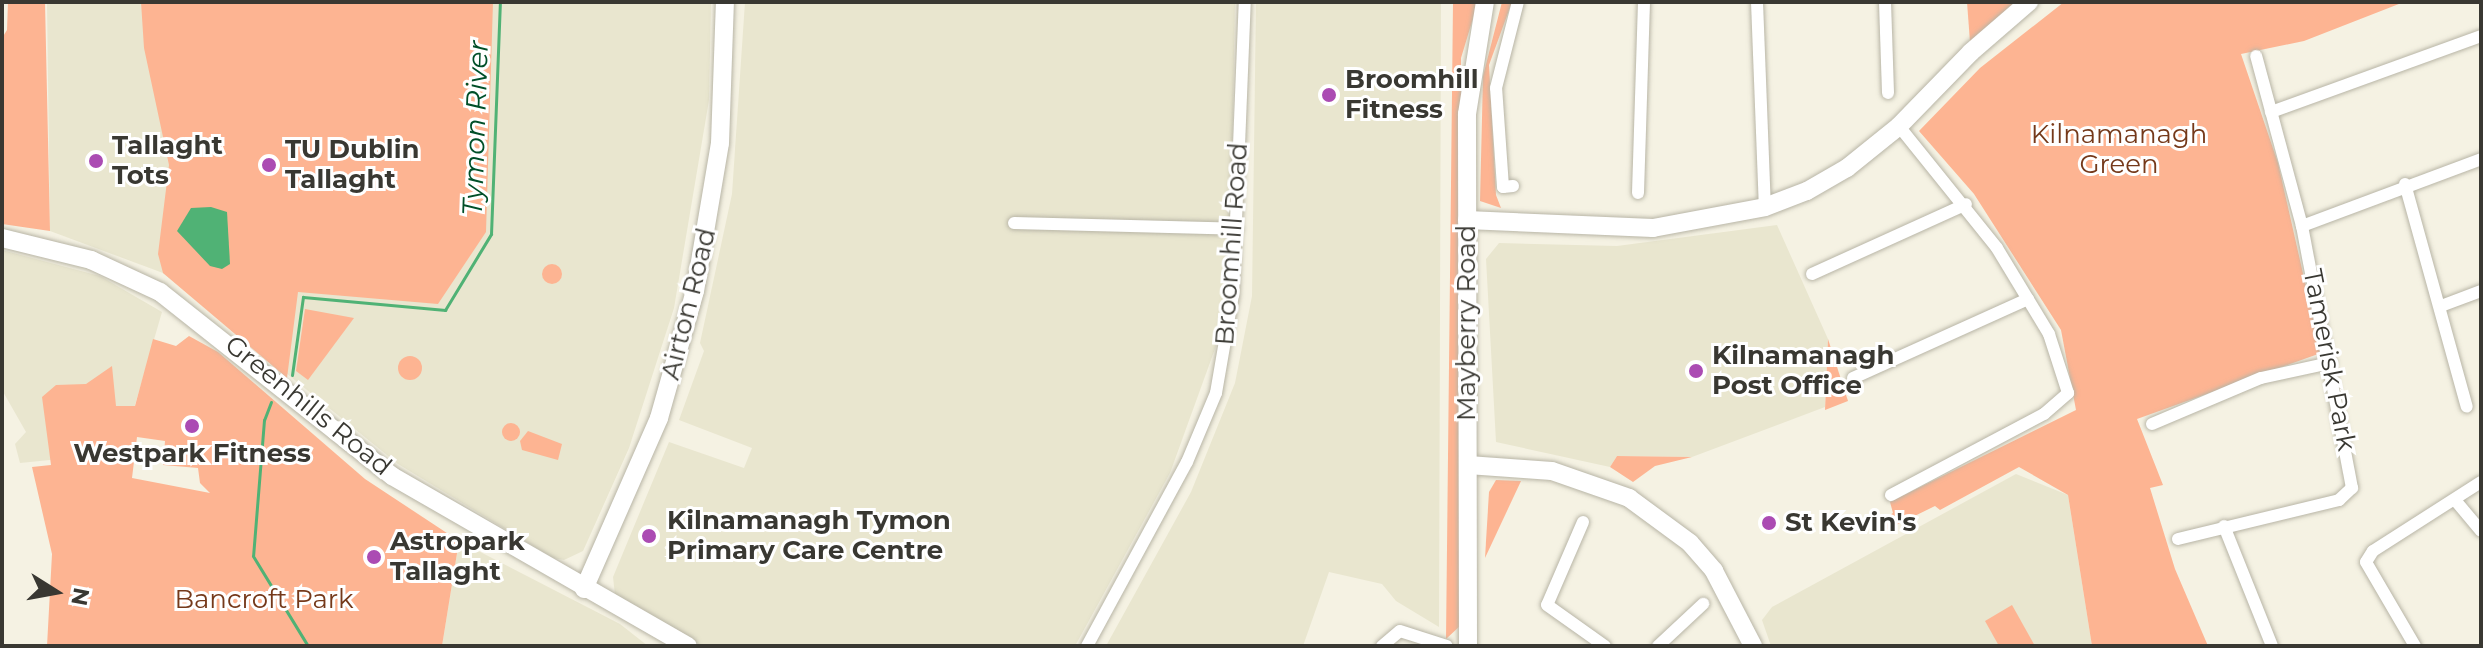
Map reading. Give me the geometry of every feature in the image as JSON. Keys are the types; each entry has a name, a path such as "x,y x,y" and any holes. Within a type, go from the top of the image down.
{"street":[{"name":"Airton Road","path":"584,589 659,418 695,291 720,143 725,2"},
{"name":"Broomhill Road","path":"1087,646 1187,462 1216,393 1228,333 1237,229 1245,2"},
{"name":"Mayberry Road","path":"1468,646 1467,220 1470,74 1485,2"},
{"path":"1513,186 1503,187 1496,88 1518,2"},
{"path":"1638,193 1644,2"},
{"path":"1757,2 1765,207"},
{"path":"1885,2 1888,93"},
{"path":"1467,220 1638,229 1765,207 1847,168 1899,126 1971,52 2029,2"},
{"path":"2271,112 2481,36"},
{"name":"Tamerisk Park","path":"2178,539 2339,500 2352,488 2302,226 2256,56"},
{"path":"1891,495 2064,401 2067,379 2028,299 1966,204 1899,126"},
{"path":"2302,226 2405,184 2481,159"},
{"path":"2405,184 2467,407"},
{"path":"1812,274 1966,204"},
{"path":"1014,223 1237,229"},
{"name":"Greenhills Road","path":"2,238 91,260 160,292 225,338 349,446 584,589 688,646"},
{"path":"2441,306 2481,291"},
{"path":"1853,378 2028,299"},
{"path":"2152,424 2261,378 2330,363"},
{"path":"1468,465 1552,471 1629,498 1690,543 1714,571 1753,646"},
{"path":"2415,646 2366,562 2373,551 2481,482"},
{"path":"2455,500 2481,531"},
{"path":"1583,522 1547,605 1605,646"},
{"path":"2224,526 2272,646"},
{"path":"1658,646 1703,604"},
{"path":"1382,646 1400,631 1447,646"}],"shaded area":[{"path":"47,2 711,2 709,100 674,308 629,448 583,551 564,560 553,558 398,464 163,273 50,231"},
{"path":"745,2 1235,2 1230,267 1216,346 1170,473 1075,646 702,646 615,595 613,577 669,442 744,468 752,448 679,420 704,351 700,343 732,194"},
{"path":"1256,2 1441,2 1439,627 1396,601 1382,584 1329,572 1303,646 1106,646 1191,492 1235,383 1252,296"},
{"path":"211,207 227,212 230,264 222,269 210,266 177,231 191,208"},
{"path":"1777,225 1828,339 1825,407 1692,457 1617,456 1610,467 1496,442 1486,259 1499,243 1617,246"},
{"path":"2,250 100,276 162,312 135,405 129,452 20,463 15,444 26,432 2,390"},
{"path":"2016,474 2068,495 2092,646 1771,646 1762,620 1772,607"},
{"path":"459,541 620,624 648,646 442,646"}],"green space":[{"path":"8,2 45,2 50,231 2,224 2,38 7,30"},
{"name":"TU Dublin Tallaght","path":"141,2 493,2 486,232 438,304 298,292 287,378 163,273 158,254 169,165 144,48"},
{"path":"1453,2 1478,2 1461,58 1461,625 1446,639"},
{"path":"1502,2 1512,2 1489,65 1496,195 1501,208 1480,201 1483,76"},
{"path":"1967,2 2015,2 1970,42"},
{"name":"Kilnamanagh Green","path":"2064,2 2404,2 2304,41 2241,54 2278,163 2321,353 2137,419 2163,485 2150,488 2175,569 2208,646 2092,646 2068,495 2019,467 1940,510 1935,506 1886,530 1880,521 1893,513 1890,502 2076,410 2061,330 1974,194 1919,131 1980,68"},
{"path":"552,264 559,267 562,274 559,281 552,284 545,281 542,274 545,267"},
{"path":"305,309 354,318 308,380 296,371"},
{"name":"Bancroft Park","path":"189,336 218,352 365,479 459,541 442,646 47,646 52,554 32,467 51,465 42,397 56,385 86,384 112,366 116,406 135,406 153,339 176,346","holes":["137,437 165,441 163,465 198,468 200,483 210,493 132,478"]},
{"path":"1828,339 1848,401 1825,410"},
{"path":"410,356 418,360 422,368 418,376 410,380 402,376 398,368 402,360"},
{"path":"507,423 515,423 520,432 518,439 507,441 502,436 502,428"},
{"path":"528,431 562,444 558,460 522,450 520,441"},
{"path":"1617,456 1692,457 1655,466 1633,482 1610,467"},
{"path":"1496,480 1521,481 1485,558 1489,492"},
{"path":"2012,605 2035,646 1999,646 1985,621"}],"waterway":[{"name":"Tymon River","path":"292,375 303,297 445,310 491,234 500,2"},
{"name":"Tymon River","path":"271,402 264,420 253,556 308,646"}],"place":[{"name":"Broomhill Fitness","path":"1329,95"},
{"name":"Tallaght Tots","path":"96,161"},
{"name":"TU Dublin Tallaght","path":"269,165"},
{"name":"Kilnamanagh Post Office","path":"1696,371"},
{"name":"Westpark Fitness","path":"192,426"},
{"name":"St Kevin's","path":"1769,523"},
{"name":"Kilnamanagh Tymon Primary Care Centre","path":"649,536"},
{"name":"Astropark Tallaght","path":"374,557"}]}
